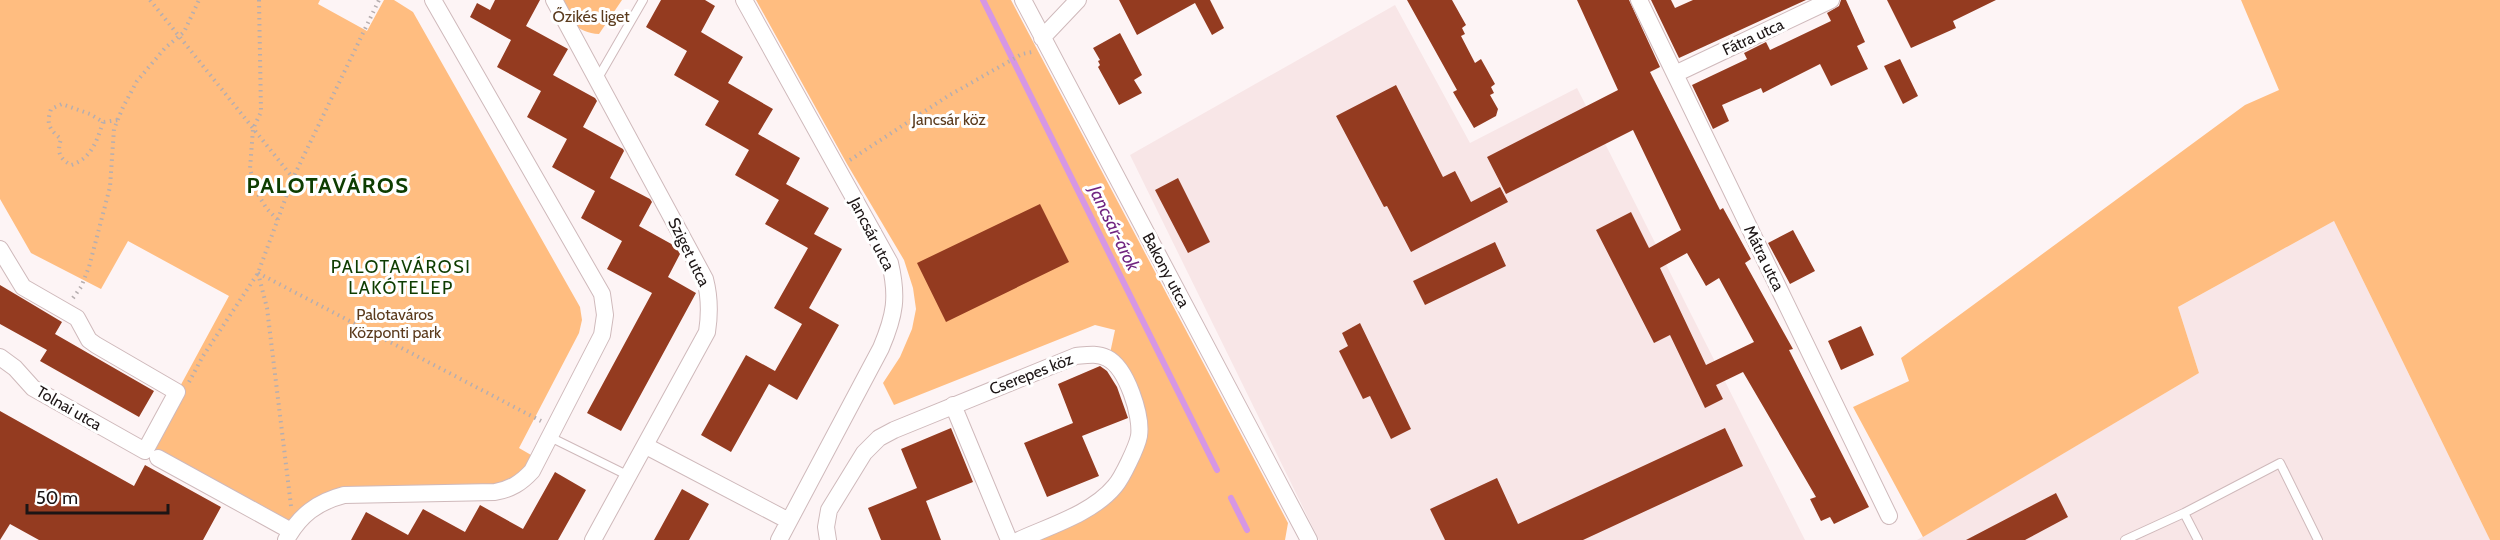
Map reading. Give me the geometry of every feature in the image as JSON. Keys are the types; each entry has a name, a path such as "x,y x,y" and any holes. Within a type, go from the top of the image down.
{"street":[{"path":"291,532 317,505 344,495 495,492 522,482 532,471 602,335 605,315 602,294 433,0"},
{"name":"Sziget utca","path":"554,0 705,279 710,296 707,332 593,540"},
{"name":"Jancsár utca","path":"744,0 890,263 895,284 895,304 891,324 881,348 779,540"},
{"name":"Bakony utca","path":"1023,0 1309,540"},
{"path":"1042,38 1078,0"},
{"name":"Mátra utca","path":"1639,0 1889,516"},
{"name":"Fátra utca","path":"1674,74 1831,0"},
{"path":"0,249 23,287 70,314 89,340 96,345 177,392 152,454"},
{"name":"Cserepes köz","path":"828,540 826,527 830,510 864,453 879,438 894,429 1076,356 1093,354 1109,358 1119,370 1140,419 1139,439 1116,486 1080,512 1019,540"},
{"name":"Tolnai utca","path":"0,357 15,368 33,388 291,532"},
{"path":"954,405 1009,540"},
{"path":"646,446 789,521"}],"lane":[{"path":"598,78 643,0"},
{"path":"552,432 629,476"},
{"path":"2125,540 2280,464 2318,540"},
{"path":"2184,513 2198,540"}],"path":[{"path":"150,0 293,178"},
{"path":"70,314 89,267 110,187 114,129 137,81 178,35 184,32 199,0"},
{"path":"259,0 261,112 253,129 250,169 257,193 267,209 278,220"},
{"path":"188,384 202,356 258,273 293,178 379,0"},
{"path":"837,168 948,96 1022,54"},
{"path":"102,122 96,143 82,162 71,165 62,159 58,150 61,139 50,130 47,120 51,109 62,104 90,114 102,122 118,120"},
{"path":"258,273 552,432"},
{"path":"258,273 267,308 291,532"}],"shaded area":[{"path":"1395,5 1470,143 1577,88 1805,540 1319,540 1130,155"},
{"path":"2334,221 2490,540 1917,540 2199,373 2178,307"}],"green space":[{"name":"Palotaváros Központi park","path":"0,0 320,0 318,4 367,31 384,0 394,0 413,12 580,307 582,320 579,333 519,448 538,459 508,489 344,495 291,531 145,451 229,296 128,241 101,289 31,253 0,199"},
{"name":"Őzikés liget","path":"554,0 622,0 599,34 578,28"},
{"name":"Jancsár köz","path":"756,0 1011,0 1288,523 1285,540 1019,540 1116,486 1140,419 1109,358 1115,330 1095,325 894,405 883,383 900,357 912,329 916,309 913,288 904,260 847,164"},
{"path":"2241,0 2500,0 2500,540 2490,540 2334,221 2178,307 2199,373 1923,537 1853,407 1909,381 1901,358 2245,105 2279,90"}],"building":[{"path":"495,0 540,0 526,26 568,49 553,75 597,101 583,127 623,149 610,178 650,199 652,202 639,226 675,246 680,254 668,277 696,293 621,431 587,413 652,293 607,269 622,241 581,218 595,191 552,167 567,139 527,117 541,91 497,67 511,40 470,17 477,3 490,10"},
{"path":"661,0 705,0 715,6 701,32 743,57 728,83 773,109 758,134 800,158 786,184 829,208 814,234 842,249 809,308 839,325 797,400 769,384 731,452 701,435 746,355 775,371 802,324 774,308 808,248 765,224 779,200 735,175 749,150 705,125 719,101 674,75 687,51 646,27"},
{"path":"1119,0 1210,0 1224,28 1212,35 1195,3 1137,35"},
{"path":"1407,0 1452,0 1466,25 1462,28 1465,34 1461,36 1475,63 1481,59 1495,84 1491,87 1494,93 1490,95 1498,109 1496,116 1474,128 1453,92 1457,90"},
{"path":"1577,0 1629,0 1660,67 1650,72 1720,210 1723,208 1751,259 1745,263 1793,349 1789,350 1869,507 1834,524 1830,517 1821,521 1810,499 1816,497 1743,372 1716,385 1723,399 1705,408 1670,335 1654,343 1596,230 1631,212 1649,248 1681,230 1633,130 1506,194 1487,157 1618,90","holes":["1687,253 1706,286 1719,278 1754,342 1706,365 1660,268"]},
{"path":"1651,0 1671,0 1675,8 1693,0 1806,0 1679,58"},
{"path":"1841,0 1846,0 1865,42 1857,46 1868,69 1831,86 1820,64 1763,93 1761,88 1722,105 1729,121 1713,129 1692,85 1747,59 1744,53 1766,42 1770,50 1831,21 1827,13 1839,6"},
{"path":"1887,0 1996,0 1953,21 1956,28 1911,48"},
{"path":"1120,33 1142,75 1134,80 1142,93 1119,105 1098,67 1100,60 1093,48"},
{"path":"1900,59 1918,96 1903,104 1884,66"},
{"path":"1396,85 1443,177 1455,171 1471,202 1500,187 1508,202 1411,252 1387,206 1384,207 1336,116"},
{"path":"1178,178 1210,242 1188,253 1155,190"},
{"path":"1040,204 1069,262 946,322 917,263"},
{"path":"1793,230 1815,271 1790,284 1768,243"},
{"path":"1495,242 1506,266 1425,305 1413,281"},
{"path":"0,285 62,322 55,334 154,391 139,417 40,361 47,350 0,324"},
{"path":"1360,323 1411,429 1391,439 1370,396 1363,399 1339,351 1348,346 1342,333"},
{"path":"1861,326 1874,355 1841,370 1828,341"},
{"path":"1100,366 1107,371 1117,387 1128,418 1082,436 1099,476 1047,497 1024,443 1073,423 1058,384"},
{"path":"0,411 134,486 145,465 221,507 203,540 39,540 10,524 0,540"},
{"path":"951,428 973,482 926,501 941,540 881,540 868,508 917,488 901,449"},
{"path":"1725,428 1743,466 1583,540 1445,540 1430,509 1497,478 1518,524"},
{"path":"555,472 586,490 558,540 351,540 366,512 408,535 423,509 465,532 480,505 523,529"},
{"path":"682,489 709,504 689,540 654,540"},
{"path":"2056,493 2068,517 2025,540 1966,540"}],"waterway":[{"name":"Jancsár-árok","path":"983,0 1217,470"},
{"name":"Jancsár-árok","path":"1231,498 1247,530"}],"district":[{"name":"PALOTAVÁROS","path":"328,185"},
{"name":"PALOTAVÁROSI LAKÓTELEP","path":"401,277"}]}
